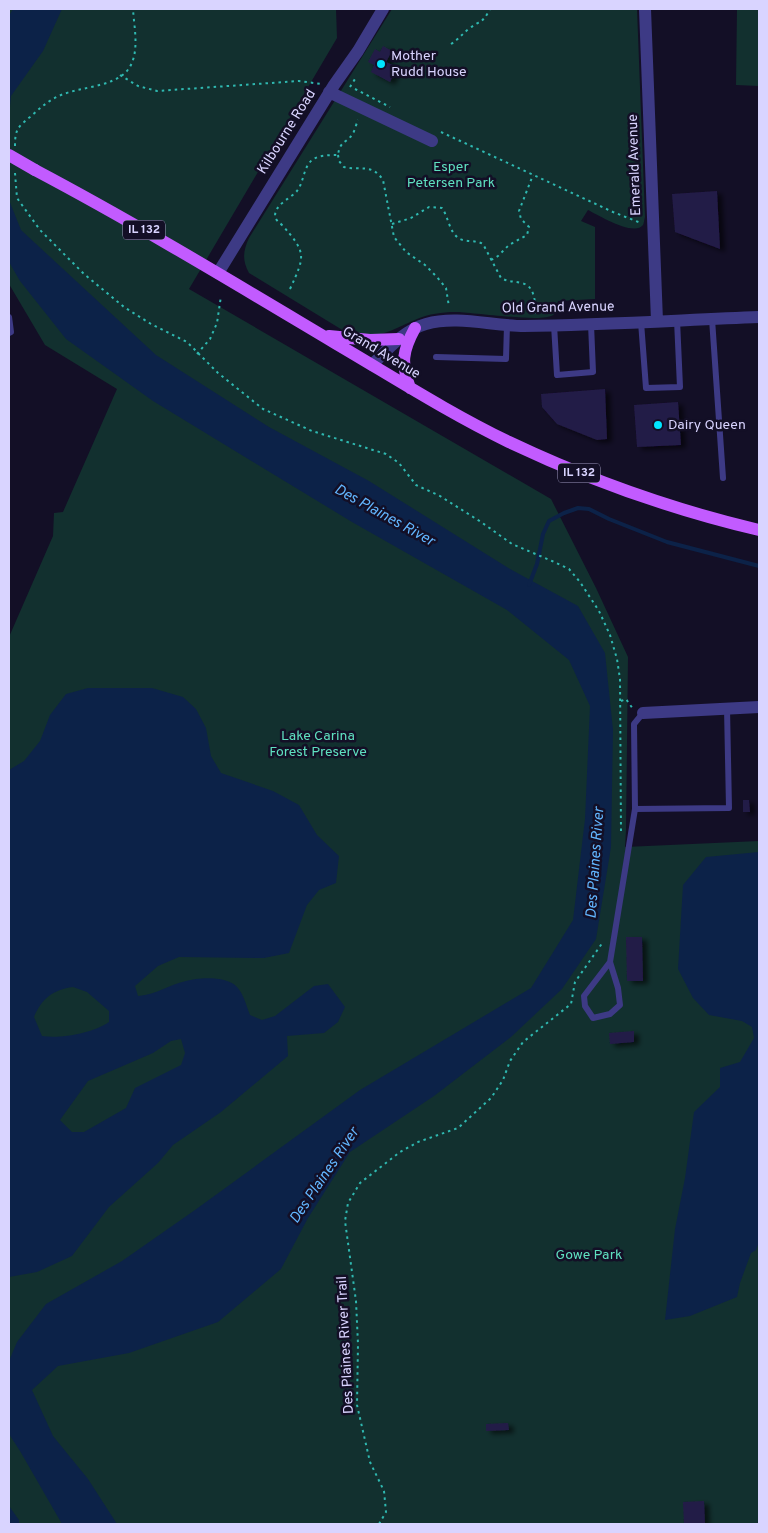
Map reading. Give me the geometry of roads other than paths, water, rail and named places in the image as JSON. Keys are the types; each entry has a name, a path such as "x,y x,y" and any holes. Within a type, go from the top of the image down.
{"main road":[{"name":"Grand Avenue","path":"9,155 218,273 451,412 510,443 584,474 673,506 759,530"},
{"path":"410,388 404,371 404,356 406,346 415,328"},
{"path":"324,336 370,340 399,339"}],"street":[{"name":"Kilbourne Road","path":"218,273 383,9"},
{"name":"Emerald Avenue","path":"645,9 657,321"},
{"path":"332,88 363,109 434,135"},
{"name":"Old Grand Avenue","path":"372,365 399,339 415,328 440,321 507,325 554,325 759,317"},
{"path":"642,714 759,707"}],"lane":[{"path":"9,317 11,332 9,332"},
{"path":"712,319 722,478"},
{"path":"641,322 646,388 680,387 678,320"},
{"path":"554,325 557,375 593,372 592,324"},
{"path":"436,357 506,359 507,325"},
{"path":"634,809 730,808 727,708"},
{"path":"610,962 584,996 585,1006 593,1018 610,1014 620,1005 618,988 610,962 634,809 634,724 642,714"}],"water":[{"path":"13,9 62,9 43,51 11,96 9,117 9,16"},
{"name":"Des Plaines River","path":"9,200 21,230 156,355 269,427 369,481 510,569 578,606 605,653 613,730 611,847 596,939 562,989 511,1037 434,1096 350,1152 308,1218 281,1269 218,1322 129,1353 58,1366 32,1390 53,1436 88,1479 117,1524 62,1524 9,1434 9,1361 17,1342 46,1304 122,1261 360,1090 531,988 573,920 585,819 590,706 569,660 507,610 352,522 153,401 66,339 20,281 9,262"},
{"path":"88,688 152,688 183,697 196,709 206,728 211,756 221,773 273,791 299,805 317,835 339,856 336,883 319,890 307,905 289,953 264,958 179,957 158,966 135,986 138,996 192,980 205,978 220,979 233,983 243,997 250,1015 262,1020 275,1016 314,986 328,984 345,1007 338,1022 324,1033 287,1036 288,1056 221,1112 173,1145 158,1163 109,1207 72,1256 37,1272 9,1277 9,770 24,761 40,741 50,715 66,694","holes":["73,987 87,992 109,1011 109,1022 77,1034 58,1037 42,1036 34,1017 37,1010 49,996 60,990","181,1039 185,1053 181,1065 135,1088 126,1108 84,1132 72,1132 60,1120 88,1081 153,1053 171,1041"]},
{"path":"759,852 759,1242 756,1250 751,1253 737,1297 690,1316 665,1320 675,1229 685,1178 694,1112 720,1087 720,1068 740,1062 754,1038 752,1027 742,1021 709,1015 693,998 678,969 683,885 706,857"},
{"path":"9,1506 19,1520 19,1524 9,1524"}],"waterway":[{"path":"529,585 537,564 543,534 549,521 578,508 589,509 667,542 759,566"}],"place":[{"name":"Mother Rudd House","path":"381,64"},
{"name":"Dairy Queen","path":"658,425"}],"park label":[{"name":"Esper Petersen Park","path":"451,176"},
{"name":"Lake Carina Forest Preserve","path":"318,744"},
{"name":"Gowe Park","path":"589,1255"}]}
